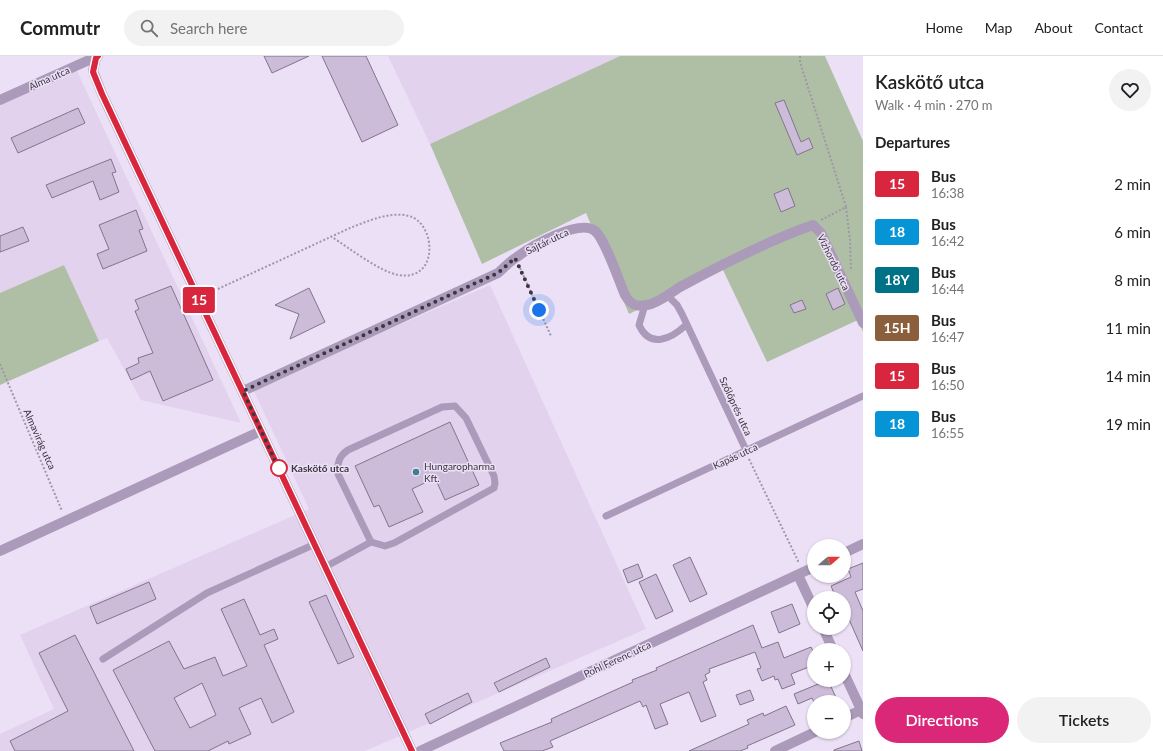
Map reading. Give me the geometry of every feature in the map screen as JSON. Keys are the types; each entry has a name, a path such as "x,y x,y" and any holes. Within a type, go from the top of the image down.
{"street":[{"name":"Alma utca","path":"0,100 97,57"},
{"path":"97,57 93,72 102,94 412,751"},
{"path":"645,305 650,305 678,288 795,231 813,224"},
{"name":"Vízhordó utca","path":"813,224 821,233 863,323"},
{"name":"Sajtár utca","path":"243,391 498,273 515,258 537,244 576,227 586,226 595,231 630,302 637,306 645,305"},
{"path":"0,551 261,431"},
{"path":"851,550 863,544"},
{"name":"Pohl Ferenc utca","path":"420,751 807,571"},
{"path":"801,574 807,591"},
{"path":"851,687 862,711 851,715"},
{"path":"775,751 807,736"}],"lane":[{"name":"Szőlőprés utca","path":"667,295 677,305 746,450"},
{"path":"645,305 639,325 642,334 649,339 658,340 669,336 679,332 686,325"},
{"name":"Kapás utca","path":"606,516 863,396"},
{"path":"326,568 371,542 385,546 394,543 494,488 496,483 491,470 466,418 455,406 442,407 348,450 341,456 338,461 338,474 371,542"},
{"path":"103,659 207,593 314,544"}],"path":[{"path":"800,56 800,62 846,207 850,240 851,276"},
{"path":"813,224 846,207"},
{"path":"198,298 332,237 375,219 398,214 411,216 420,223 427,236 430,246 429,256 421,271 415,274 399,275 389,272 366,259 332,237"},
{"path":"515,258 550,336"},
{"name":"Almavirág utca","path":"0,364 66,520"},
{"name":"Szőlőprés utca","path":"746,450 801,574"}],"shaded area":[{"path":"388,56 620,56 430,144"},
{"path":"76,69 241,423 141,400 107,338 99,341 64,265 0,293 0,103"},
{"path":"490,285 646,629 365,751 0,751 0,734 54,709 20,635 309,509 253,389"}],"green space":[{"path":"620,56 825,56 863,141 863,332 858,320 767,362 722,268 629,314 586,213 482,264 430,144"},
{"path":"64,265 99,341 0,385 0,293"}],"building":[{"path":"264,56 309,56 272,73"},
{"path":"322,56 366,56 398,125 362,142"},
{"path":"784,100 801,142 809,138 813,148 797,155 775,103"},
{"path":"78,108 85,123 18,153 11,138"},
{"path":"111,159 116,172 112,173 119,192 100,200 93,181 52,198 46,185"},
{"path":"788,188 795,206 781,212 774,194"},
{"path":"136,210 143,229 139,230 147,251 103,269 97,254 109,249 99,225"},
{"path":"23,227 29,241 0,252 0,236"},
{"path":"171,286 213,380 163,401 150,371 131,380 126,369 139,363 138,358 153,353 135,311 139,309 135,300"},
{"path":"309,288 325,322 290,339 299,314 275,305"},
{"path":"838,288 845,304 833,310 826,294"},
{"path":"802,300 806,309 794,313 790,305"},
{"name":"Hungaropharma Kft.","path":"450,422 479,485 445,500 435,478 412,489 423,512 389,527 379,505 374,507 355,466"},
{"path":"690,557 707,594 690,602 673,565"},
{"path":"863,563 863,589 855,592 863,611 863,651 851,624 851,591 833,591 831,586 838,583 851,583 851,568"},
{"path":"638,564 643,577 628,583 623,570"},
{"path":"656,574 673,611 656,619 639,582"},
{"path":"149,582 156,599 97,624 90,607"},
{"path":"326,595 354,657 338,664 309,602"},
{"path":"244,599 260,635 274,629 278,639 264,645 294,712 272,723 261,698 239,708 251,734 229,744 228,741 208,751 155,751 113,670 169,641 184,669 215,657 223,676 247,666 221,609","holes":["202,683 216,715 190,728 174,698"]},
{"path":"792,604 800,624 779,633 771,612"},
{"path":"753,625 762,648 778,642 784,658 807,649 807,668 791,674 795,684 782,689 778,679 775,680 774,676 762,681 757,669 761,668 755,652 709,669 710,672 705,675 707,680 703,682 716,716 701,722 689,692 660,704 668,724 655,729 646,705 643,707 640,701 550,741 553,747 542,751 504,751 500,743 552,722 551,719 633,682 632,680 657,670 656,668"},
{"path":"75,635 134,751 15,751 10,741 68,711 39,653"},
{"path":"546,658 550,667 499,692 494,683"},
{"path":"811,687 831,687 835,695 807,695 807,700 798,704 794,694"},
{"path":"750,690 754,700 740,705 736,695"},
{"path":"468,693 472,702 430,724 425,714"},
{"path":"786,706 795,725 747,746 748,748 740,751 689,751 749,724 747,720 763,713 764,716"},
{"path":"859,741 862,751 834,751 834,750"}],"bus line":[{"name":"15","path":"98,56 96,58 93,72 102,94 412,751"}],"place":[{"name":"Kaskötő utca","path":"279,468"},
{"name":"Hungaropharma Kft.","path":"416,472"}],"route":[{"path":"279,468 281,474 243,391 498,273 515,258 539,310"}]}
